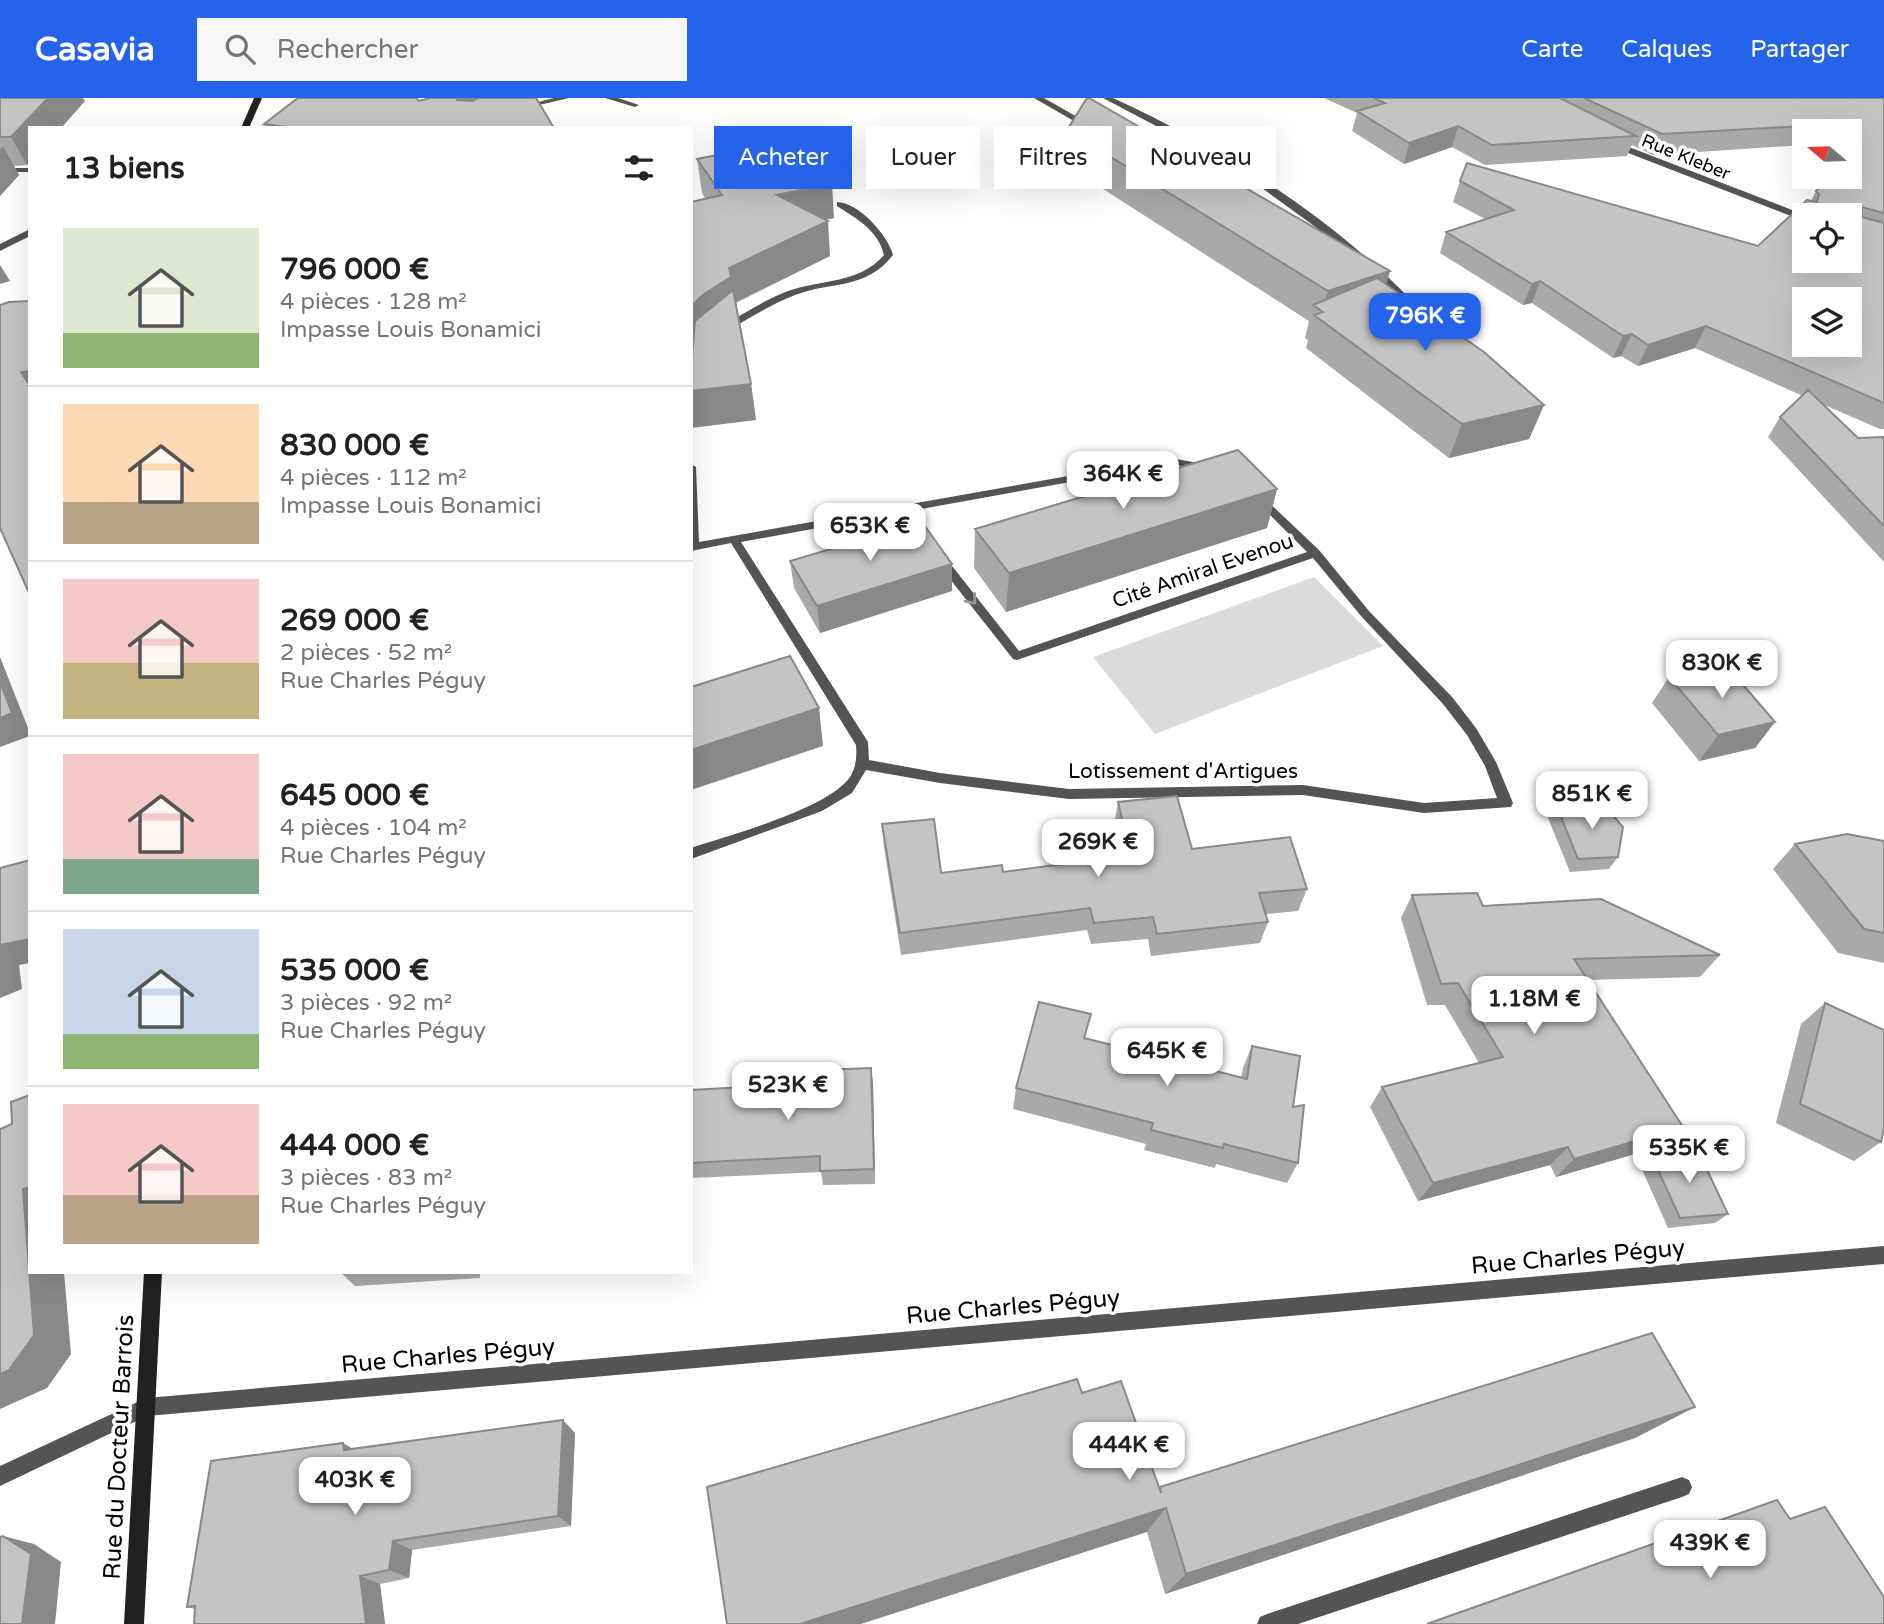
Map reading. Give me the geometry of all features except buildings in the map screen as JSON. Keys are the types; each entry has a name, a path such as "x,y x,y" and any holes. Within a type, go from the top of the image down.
{"main road":[{"path":"246,126 258,98"},
{"name":"Rue du Docteur Barrois","path":"134,1624 153,1274"}],"street":[{"path":"516,108 565,98"},
{"path":"609,98 635,104"},
{"path":"1038,98 1089,126"},
{"path":"1107,98 1213,152 1296,206 1416,307"},
{"name":"Rue Kleber","path":"1608,141 1792,213"},
{"path":"0,170 28,170"},
{"path":"713,335 802,290 852,282 879,268 889,254 888,247 873,226 840,204"},
{"path":"0,248 28,233"},
{"path":"1358,272 1373,270"},
{"path":"693,547 901,507 1170,461 1186,462 1220,473"},
{"name":"Cité Amiral Evenou","path":"901,507 1017,656 1315,553 1250,491"},
{"path":"693,853 837,796 856,778 862,764 863,745 734,539"},
{"name":"Lotissement d'Artigues","path":"862,764 940,778 1069,794 1303,790 1424,808 1506,803 1497,773 1429,678 1352,597 1315,553"},
{"name":"Rue Charles Péguy","path":"146,1407 1884,1255"},
{"path":"0,1476 146,1407"},
{"path":"1266,1624 1682,1487"}],"shaded area":[{"path":"1314,577 1383,646 1155,734 1093,657"}]}
